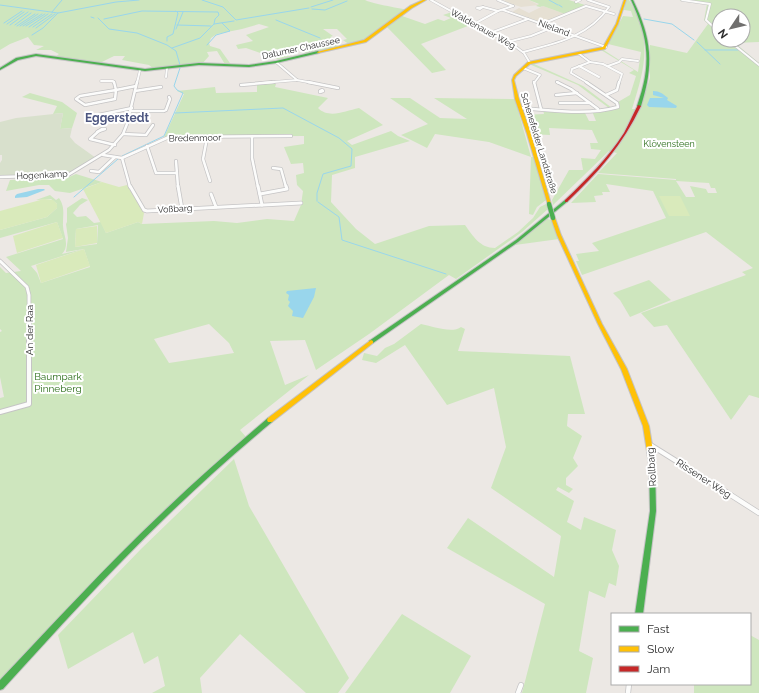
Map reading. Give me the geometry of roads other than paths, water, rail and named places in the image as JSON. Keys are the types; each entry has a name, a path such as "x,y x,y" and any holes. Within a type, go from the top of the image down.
{"street":[{"name":"Datumer Chaussee","path":"0,69 17,59 36,55 140,70 199,64 239,67 276,62 366,41 411,7 425,0"},
{"name":"Waldenauer Weg","path":"431,0 523,52 530,63"},
{"path":"474,24 498,11 513,6 498,0"},
{"path":"576,2 580,0"},
{"path":"523,52 575,36 595,24 607,12 609,6 588,0"},
{"path":"606,47 622,16 625,0"},
{"path":"682,0 710,4 706,20 711,25"},
{"path":"0,686 132,545 226,457 309,388 361,349 517,240 564,202 588,179 626,131 639,107 645,87 648,69 648,46 644,24 633,1"},
{"path":"503,10 504,7 509,4"},
{"path":"542,24 586,6 614,14"},
{"path":"483,7 498,11"},
{"name":"Nieland","path":"503,10 606,47"},
{"path":"490,33 529,19"},
{"path":"507,42 531,36 552,27"},
{"name":"Schenefelder Landstraße","path":"602,328 559,235 520,108 513,80 523,68 530,63 606,47"},
{"path":"738,48 759,65"},
{"path":"578,53 590,62"},
{"path":"608,66 619,62 622,59 638,61"},
{"path":"276,62 297,80"},
{"path":"520,108 598,110 618,107 618,104 606,95 571,73 572,69 590,62 599,62 620,72 622,75 617,90 606,95"},
{"path":"579,66 599,77"},
{"path":"166,77 167,68"},
{"path":"523,68 540,75 534,82 541,109"},
{"name":"Hogenkamp","path":"0,177 68,175 102,155 115,145 123,134 132,110 140,70"},
{"path":"241,85 297,80 338,88"},
{"path":"100,81 112,81 117,89 113,100 85,105 76,99 80,96 117,89 136,86"},
{"path":"557,82 577,93 598,110"},
{"path":"322,90 327,86"},
{"path":"135,91 161,87"},
{"path":"556,95 577,93"},
{"path":"89,116 132,110 164,111 166,110 170,99 169,97"},
{"path":"560,103 590,103"},
{"path":"123,134 146,134 153,124"},
{"path":"97,132 90,139 115,145"},
{"name":"Bredenmoor","path":"122,158 169,137 206,138 291,136"},
{"path":"252,137 251,153 262,205"},
{"path":"206,138 203,159 210,181"},
{"path":"147,146 156,174 176,173"},
{"path":"102,155 122,158"},
{"path":"91,171 99,172 115,157"},
{"name":"Voßbarg","path":"122,158 130,187 144,210 301,203"},
{"path":"176,161 176,173 182,209"},
{"path":"260,194 287,189 281,169 273,168"},
{"path":"211,194 216,207"},
{"name":"An der Raa","path":"0,260 27,287 29,295 29,404 0,412"},
{"name":"Rollbarg","path":"602,328 624,369 643,415 652,458 653,511 638,613"},
{"name":"Rissener Weg","path":"649,444 759,513"},
{"path":"518,693 521,684"}],"water":[{"path":"653,91 660,92 665,95 668,98 667,100 677,106 676,108 649,107 647,105 650,98 664,98 653,95"},
{"path":"38,189 45,190 27,197 15,198 17,194"},
{"path":"316,288 314,297 303,318 292,316 293,311 288,306 290,302 288,300 289,295 286,293 287,291"}],"waterway":[{"path":"52,12 62,0"},
{"path":"58,13 116,2 139,0"},
{"path":"202,0 223,7 236,20 309,8"},
{"path":"311,7 333,0"},
{"path":"549,0 558,5"},
{"path":"312,9 325,10 347,1"},
{"path":"0,5 58,13"},
{"path":"4,23 22,11"},
{"path":"104,19 142,11 176,11"},
{"path":"167,41 167,37 173,34 178,13 176,11"},
{"path":"176,11 218,12 219,15 215,19 214,24"},
{"path":"7,24 24,12"},
{"path":"10,25 28,12"},
{"path":"178,25 183,12"},
{"path":"15,25 31,13"},
{"path":"32,35 43,28 58,13"},
{"path":"17,26 35,14"},
{"path":"20,26 38,14"},
{"path":"23,26 42,14"},
{"path":"26,26 45,14"},
{"path":"29,27 48,14"},
{"path":"33,27 52,14"},
{"path":"36,28 55,14"},
{"path":"98,18 109,29 137,33 167,45 176,51 180,65"},
{"path":"644,19 672,24 694,40"},
{"path":"276,20 320,38"},
{"path":"214,24 234,21"},
{"path":"207,45 216,35 230,31 222,23"},
{"path":"172,48 200,38 214,24"},
{"path":"176,29 178,25"},
{"path":"178,25 211,26"},
{"path":"697,42 705,50"},
{"path":"705,50 738,50"},
{"path":"705,50 720,64"},
{"path":"122,156 164,136 183,93 177,90 174,86 180,68"},
{"path":"175,113 283,108 339,138 352,149 351,166 323,174 317,193 317,201"},
{"path":"74,197 118,159"},
{"path":"318,202 339,217 342,240 446,274"}],"district":[{"name":"Eggerstedt","path":"117,118"}],"park label":[{"name":"Klövensteen","path":"669,144"},
{"name":"Baumpark Pinneberg","path":"58,382"}]}
